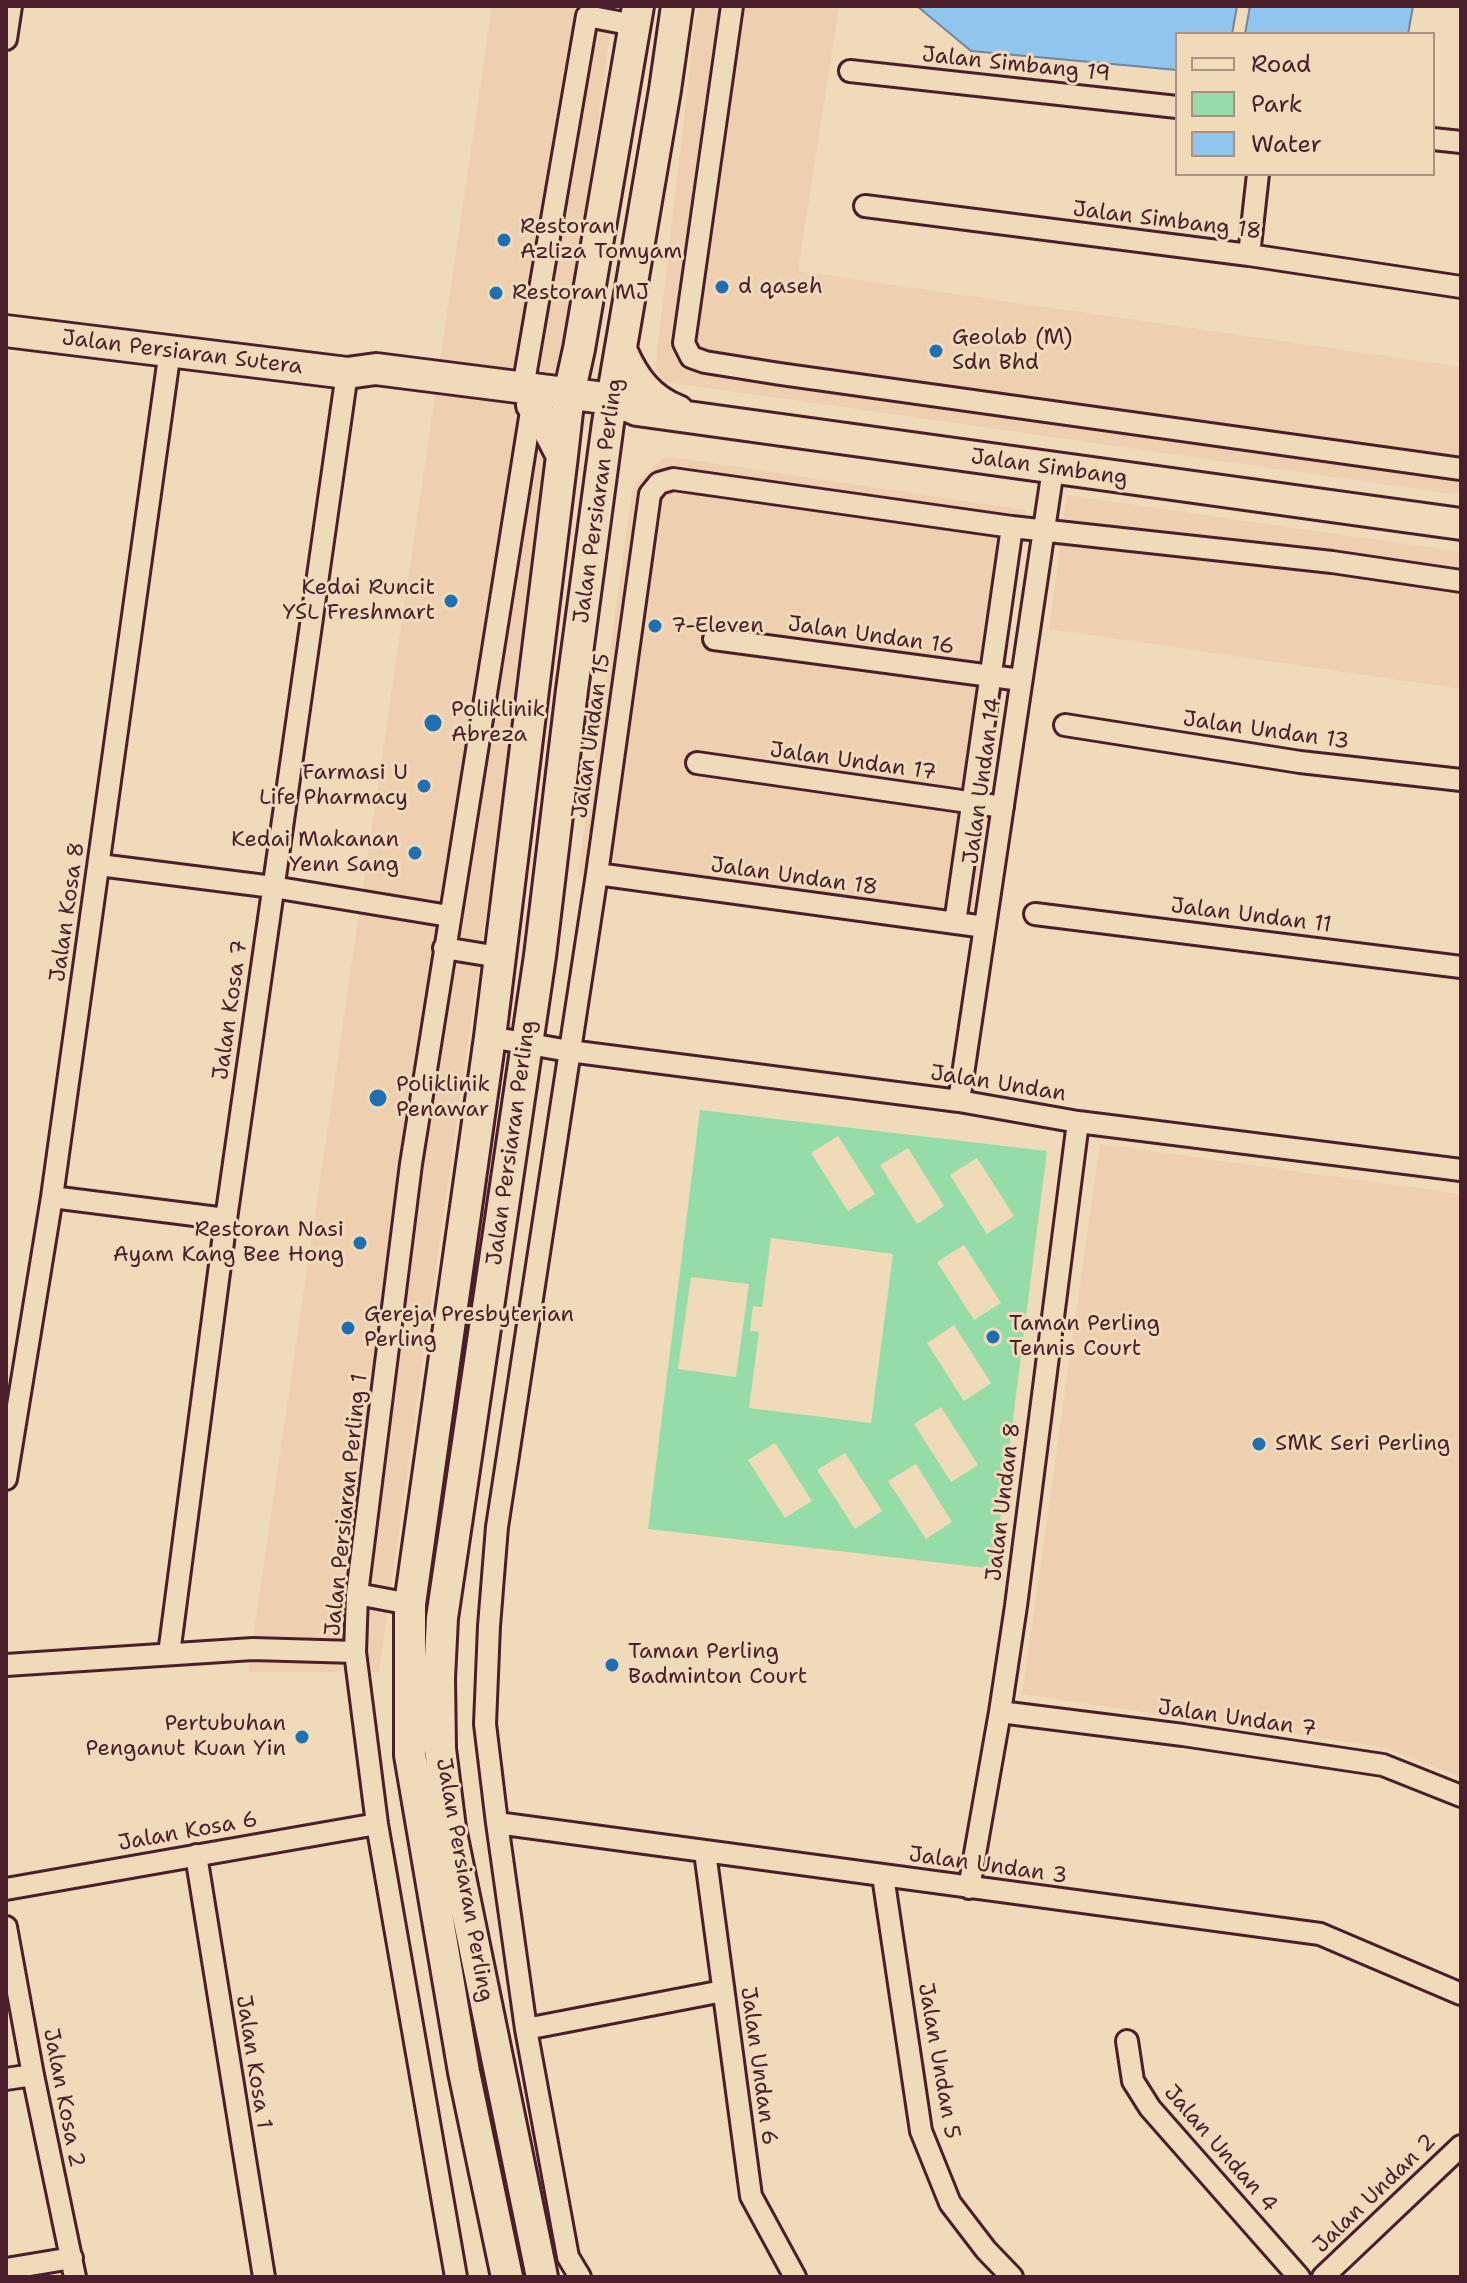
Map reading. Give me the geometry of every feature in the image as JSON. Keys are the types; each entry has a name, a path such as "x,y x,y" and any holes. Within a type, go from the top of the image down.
{"main road":[{"name":"Jalan Persiaran Perling","path":"542,2277 450,1828 440,1749 442,1618 526,1045 604,455 619,411 622,352 677,6"},
{"name":"Jalan Persiaran Perling","path":"507,2277 464,2072 410,1755 410,1604 490,1037 567,405 636,16"},
{"name":"Jalan Persiaran Sutera","path":"6,331 352,374 373,382 531,394 567,405 619,411"},
{"path":"562,456 531,394 568,366 579,349"},
{"path":"622,352 633,376 650,395 672,409 695,417"},
{"name":"Jalan Simbang","path":"619,411 695,417 1461,524"},
{"path":"604,455 619,438 637,425 659,418 695,417"}],"street":[{"path":"6,39 11,6"},
{"path":"732,6 684,343 691,357 705,362 1461,469"},
{"name":"Jalan Persiaran Perling 1","path":"456,2277 377,1824 355,1652 357,1594 411,1164 449,916 495,649 587,16 636,16"},
{"name":"Jalan Simbang 19","path":"850,71 1175,107"},
{"path":"1435,139 1461,142"},
{"path":"1249,255 1258,176"},
{"name":"Jalan Simbang 18","path":"865,206 1249,255 1461,287"},
{"name":"Jalan Kosa 8","path":"6,1479 52,1197 170,350"},
{"name":"Jalan Kosa 7","path":"169,1654 273,887 352,374"},
{"name":"Jalan Undan 14","path":"959,1101 1053,469"},
{"name":"Jalan Undan 15","path":"569,1051 650,494 659,483 673,479 1045,531"},
{"path":"955,923 1012,527"},
{"path":"1045,531 1332,562 1461,581"},
{"name":"Jalan Undan 16","path":"714,639 1021,680"},
{"name":"Jalan Undan 13","path":"1065,725 1300,762 1461,780"},
{"name":"Jalan Undan 17","path":"697,763 1003,807"},
{"path":"99,865 273,887 449,916"},
{"name":"Jalan Undan 18","path":"597,874 985,927"},
{"name":"Jalan Undan 11","path":"1035,914 1461,967"},
{"path":"444,948 499,957"},
{"name":"Jalan Undan","path":"490,1037 569,1051 959,1101 1078,1122 1461,1170"},
{"path":"569,1051 497,1527 485,1724 526,2029 568,2257 580,2277"},
{"name":"Jalan Undan 8","path":"969,1888 1000,1712 1078,1122"},
{"path":"52,1197 226,1219"},
{"path":"357,1594 410,1604"},
{"path":"6,1665 253,1649 355,1652"},
{"name":"Jalan Undan 7","path":"1000,1712 1383,1765 1461,1796"},
{"name":"Jalan Undan 3","path":"497,1823 1320,1934 1461,1994"},
{"name":"Jalan Kosa 6","path":"6,1889 377,1824"},
{"name":"Jalan Undan 6","path":"705,1852 751,2196 795,2277"},
{"name":"Jalan Kosa 1","path":"196,1855 264,2277"},
{"name":"Jalan Undan 5","path":"883,1876 921,2131 950,2203 986,2250 1012,2277"},
{"name":"Jalan Kosa 2","path":"6,1927 33,2075 74,2267"},
{"path":"526,2029 723,1991"},
{"name":"Jalan Undan 4","path":"1127,2041 1133,2081 1150,2108 1299,2277"},
{"path":"6,2079 33,2075"},
{"name":"Jalan Undan 2","path":"1323,2277 1461,2146"},
{"path":"6,2269 74,2267"}],"shaded area":[{"path":"492,6 614,7 379,1672 248,1672"},
{"path":"697,6 839,6 798,271 1461,367 1461,495 665,382 655,368"},
{"path":"665,456 1026,510 971,930 578,875 633,486"},
{"path":"1067,495 1461,552 1461,689 1049,629"},
{"name":"SMK Seri Perling","path":"1100,1144 1461,1194 1461,1777 1382,1747 1022,1694"}],"green space":[{"name":"Taman Perling Tennis Court","path":"700,1110 1047,1151 994,1569 648,1529","holes":["838,1136 875,1194 848,1211 811,1153","908,1148 944,1206 917,1224 880,1165","977,1158 1014,1216 987,1234 950,1175","771,1238 893,1254 871,1423 749,1408 759,1332 750,1331 753,1306 762,1307","964,1245 1001,1303 974,1320 937,1262","691,1277 749,1284 736,1377 678,1369","954,1325 991,1383 964,1401 927,1343","941,1407 978,1465 951,1482 914,1424","775,1443 812,1501 785,1518 748,1460","845,1453 882,1511 855,1529 817,1470","916,1464 952,1522 926,1539 888,1481"]}],"water":[{"path":"917,6 1237,6 1232,32 1175,32 1175,70 971,51"},
{"path":"1250,6 1413,6 1408,32 1245,32"}],"place":[{"name":"Restoran Azliza Tomyam","path":"504,240"},
{"name":"d qaseh","path":"722,287"},
{"name":"Restoran MJ","path":"496,293"},
{"name":"Geolab (M) Sdn Bhd","path":"936,351"},
{"name":"Kedai Runcit YSL Freshmart","path":"451,601"},
{"name":"7-Eleven","path":"655,626"},
{"name":"Poliklinik Abreza","path":"433,723"},
{"name":"Farmasi U Life Pharmacy","path":"424,786"},
{"name":"Kedai Makanan Yenn Sang","path":"415,853"},
{"name":"Poliklinik Penawar","path":"378,1098"},
{"name":"Restoran Nasi Ayam Kang Bee Hong","path":"360,1243"},
{"name":"Gereja Presbyterian Perling","path":"348,1328"},
{"name":"Taman Perling Tennis Court","path":"993,1337"},
{"name":"SMK Seri Perling","path":"1259,1444"},
{"name":"Taman Perling Badminton Court","path":"612,1665"},
{"name":"Pertubuhan Penganut Kuan Yin","path":"302,1737"}]}
